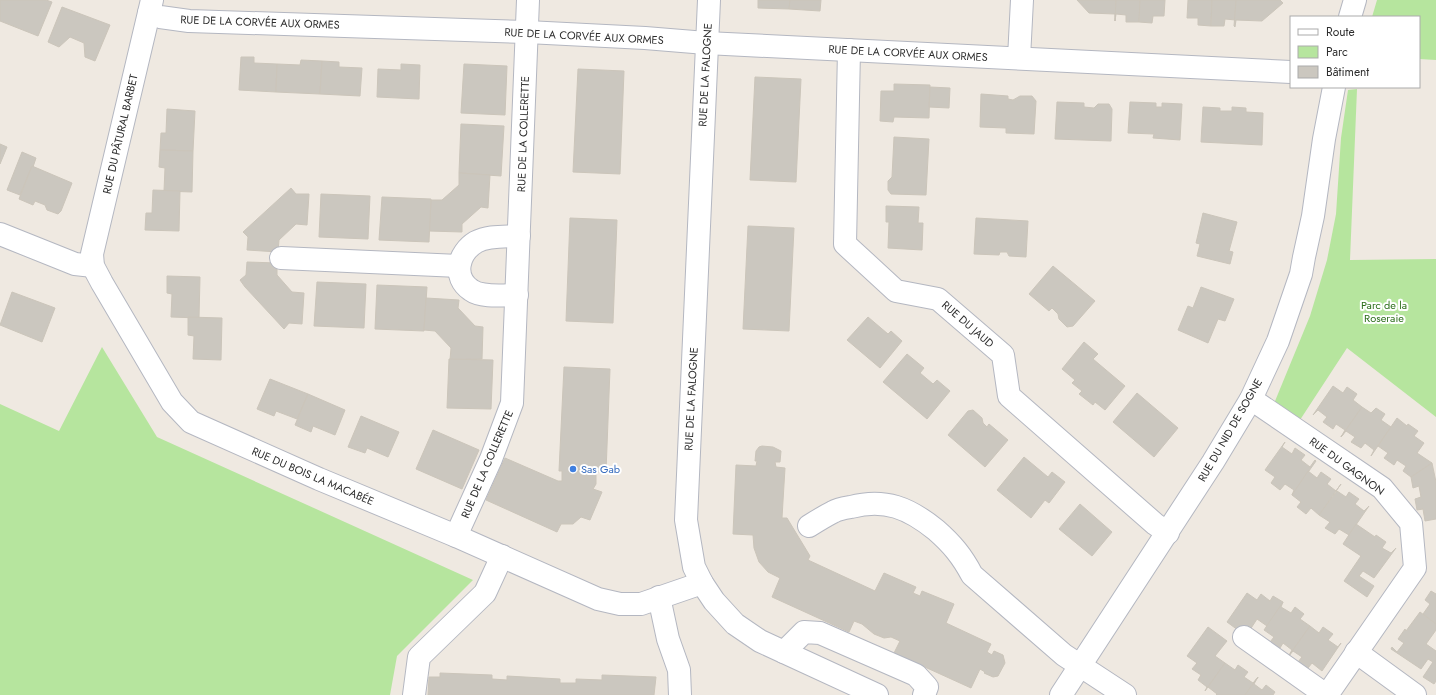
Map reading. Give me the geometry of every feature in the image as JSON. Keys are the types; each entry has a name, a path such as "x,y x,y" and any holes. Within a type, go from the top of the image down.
{"street":[{"name":"RUE DE LA COLLERETTE","path":"456,536 491,460 512,403 528,0"},
{"name":"RUE DE LA FALOGNE","path":"709,0 686,520 694,567 714,602 735,624 760,641 877,695"},
{"path":"1019,58 1022,0"},
{"path":"1350,16 1355,0"},
{"name":"RUE DE LA CORVÉE AUX ORMES","path":"149,4 160,16 189,21 527,32 646,38 706,43 1290,72"},
{"name":"RUE DU PÂTURAL BARBET","path":"93,266 92,254 149,4"},
{"name":"RUE DU JAUD","path":"849,50 845,244 896,291 938,299 1003,355 1009,396 1155,524 1168,533"},
{"name":"RUE DU NID DE SOGNE","path":"1061,695 1213,462 1251,399 1278,341 1301,274 1313,216 1324,139 1334,88"},
{"path":"0,234 75,264 93,266"},
{"path":"517,295 488,296 472,291 464,282 459,266 466,250 476,242 490,237 519,236"},
{"path":"281,258 459,266"},
{"name":"RUE DU BOIS LA MACABÉE","path":"93,266 172,402 191,422 319,479 456,536 598,599 620,604 641,604 702,583"},
{"name":"RUE DU GAGNON","path":"1244,637 1326,695 1415,568 1411,523 1382,488 1251,399"},
{"path":"809,526 834,511 864,504 880,503 908,511 924,520 957,549 972,576 1064,655 1125,695"},
{"path":"414,695 419,657 485,593 502,556"},
{"path":"659,597 668,639 679,670 680,695"},
{"path":"784,652 804,632 820,633 916,675 927,687 924,695"},
{"path":"1356,652 1415,695"}],"green space":[{"path":"1377,0 1436,0 1436,60 1420,59 1420,16 1372,16"},
{"name":"Parc de la Roseraie","path":"1357,89 1350,260 1436,259 1436,417 1347,348 1298,423 1273,406 1310,316 1327,260 1336,214 1341,138 1348,90"},
{"path":"102,347 157,437 473,580 397,656 390,695 0,695 0,404 59,431"}],"building":[{"path":"0,0 46,0 52,2 38,36 0,21"},
{"path":"758,0 790,0 789,9 758,8"},
{"path":"790,0 821,0 820,11 789,9"},
{"path":"1077,0 1116,0 1115,21 1115,14 1089,13"},
{"path":"1116,0 1140,0 1139,22 1126,22 1126,15 1116,14 1115,21"},
{"path":"1140,0 1165,0 1164,16 1153,16 1152,23 1139,22"},
{"path":"1188,0 1212,0 1211,26 1198,25 1198,18 1187,18"},
{"path":"1212,0 1236,0 1235,20 1225,19 1224,26 1211,26"},
{"path":"1236,0 1280,0 1283,3 1262,21 1236,20 1235,27"},
{"path":"62,7 110,25 95,61 85,57 84,43 70,37 59,47 48,42"},
{"path":"241,57 254,57 254,63 277,64 276,92 239,90"},
{"path":"301,60 322,61 320,94 276,92 277,64 300,65"},
{"path":"322,61 339,62 339,67 362,68 360,96 320,94"},
{"path":"401,64 420,65 419,99 377,97 378,69 401,70"},
{"path":"464,64 507,66 505,115 461,113"},
{"path":"578,69 624,71 620,174 573,172"},
{"path":"755,77 801,79 796,182 750,180"},
{"path":"894,84 930,85 929,118 894,117 893,122 880,121 881,91 894,91"},
{"path":"930,87 950,88 949,108 929,107"},
{"path":"981,94 1008,96 1008,99 1013,100 1020,96 1032,96 1036,101 1034,134 1006,133 1006,128 980,127"},
{"path":"1057,102 1084,103 1084,107 1094,108 1098,104 1109,104 1112,109 1111,141 1055,139"},
{"path":"1130,102 1156,103 1156,107 1162,107 1162,103 1182,104 1180,140 1153,138 1154,134 1128,133"},
{"path":"1203,107 1220,108 1220,111 1232,111 1232,107 1246,108 1246,112 1263,113 1262,145 1201,142"},
{"path":"167,109 195,111 193,151 160,150 161,133 166,133"},
{"path":"461,124 504,126 501,176 459,173"},
{"path":"894,137 929,139 926,195 891,194 888,190 888,181 892,177"},
{"path":"0,144 7,147 0,164"},
{"path":"160,150 193,151 192,192 164,191 165,168 159,167"},
{"path":"22,152 36,158 20,195 7,190"},
{"path":"32,166 72,183 61,211 58,214 47,210 45,205 35,201 33,205 19,199"},
{"path":"459,173 490,175 488,208 481,207 462,224 462,232 429,231 431,200 442,200 459,185"},
{"path":"291,188 296,194 309,194 307,225 296,224 279,240 278,252 247,250 248,237 243,232"},
{"path":"153,190 180,191 179,231 145,230 146,213 152,213"},
{"path":"321,194 370,196 368,239 319,237"},
{"path":"382,197 431,199 429,242 379,240"},
{"path":"886,206 919,207 918,223 923,223 922,250 888,248 889,222 886,222"},
{"path":"1203,213 1237,222 1229,251 1233,252 1230,264 1197,256 1200,244 1196,243"},
{"path":"570,218 617,220 613,323 566,321"},
{"path":"976,218 1028,221 1026,257 1009,256 1007,252 1000,252 999,255 974,254"},
{"path":"748,226 794,228 789,331 743,329"},
{"path":"247,262 277,263 277,275 292,292 304,293 302,324 289,323 284,329 245,287 240,280 246,275"},
{"path":"1053,266 1095,301 1073,326 1067,327 1059,319 1058,314 1052,308 1049,311 1029,294"},
{"path":"167,276 200,277 199,318 171,317 172,294 167,293"},
{"path":"317,282 366,284 364,328 314,326"},
{"path":"377,285 427,287 424,331 375,329"},
{"path":"1201,287 1234,299 1225,321 1218,319 1208,343 1178,330 1188,306 1193,308"},
{"path":"12,292 55,308 42,342 0,325"},
{"path":"426,298 459,300 458,308 475,326 483,327 482,359 450,360 451,348 435,331 424,330"},
{"path":"188,317 222,318 221,360 193,359 194,336 188,335"},
{"path":"868,317 888,334 891,331 902,341 880,368 847,340"},
{"path":"1084,342 1098,354 1093,359 1125,386 1105,410 1095,402 1093,405 1079,394 1082,391 1072,383 1075,380 1062,369"},
{"path":"907,354 924,368 920,373 933,384 937,380 950,391 927,419 883,382"},
{"path":"449,359 493,360 491,409 447,408"},
{"path":"564,367 610,369 606,472 596,472 596,484 593,489 602,492 590,520 581,517 573,524 561,524 557,532 486,500 505,458 558,481 562,481 562,471 559,471"},
{"path":"270,379 308,394 297,419 276,411 274,416 257,409"},
{"path":"1333,386 1343,393 1347,387 1357,394 1353,400 1362,407 1341,437 1345,430 1336,424 1333,429 1323,422 1327,417 1318,410 1313,415"},
{"path":"1137,393 1178,428 1154,457 1113,422"},
{"path":"308,394 345,410 335,435 313,426 311,432 295,425"},
{"path":"1362,407 1371,413 1376,408 1385,414 1381,420 1391,427 1371,456 1374,450 1365,443 1361,448 1351,442 1355,437 1346,431 1341,437"},
{"path":"973,410 982,418 983,423 987,427 989,424 1008,440 985,467 948,435 968,411"},
{"path":"361,416 399,432 388,457 367,448 365,453 348,447"},
{"path":"1397,418 1407,426 1408,424 1418,431 1414,436 1424,443 1417,453 1432,463 1411,477 1403,471 1406,466 1397,460 1394,465 1384,458 1388,453 1378,446"},
{"path":"433,430 479,450 462,489 416,469"},
{"path":"1285,442 1282,447 1292,454 1295,448 1305,455 1301,460 1310,467 1315,460 1316,461 1292,495 1294,490 1285,484 1280,490 1271,483 1275,477 1265,470"},
{"path":"762,446 773,447 781,451 780,462 775,462 776,467 785,468 782,518 787,518 810,556 808,560 875,591 884,573 916,587 913,593 920,596 922,591 954,604 946,623 991,644 987,652 992,655 994,651 1003,655 1005,663 998,676 993,677 984,673 985,672 980,669 971,688 894,653 900,641 891,637 884,638 874,634 862,624 854,621 849,632 772,597 780,578 768,572 759,562 754,548 753,535 733,534 736,465 756,466 756,451"},
{"path":"1024,457 1048,477 1052,472 1065,482 1049,503 1045,500 1031,518 997,490"},
{"path":"1432,463 1436,482 1436,519 1425,521 1423,509 1417,510 1415,499 1421,497 1419,486 1413,488 1411,477"},
{"path":"1308,471 1317,478 1321,472 1331,479 1327,484 1336,491 1341,484 1319,515 1311,508 1306,514 1297,507 1301,502 1292,495"},
{"path":"1337,491 1346,497 1349,492 1359,499 1355,504 1364,511 1369,506 1349,535 1339,529 1335,534 1325,528 1330,522 1319,515"},
{"path":"1080,504 1112,532 1092,556 1059,529"},
{"path":"1356,524 1375,537 1376,535 1386,542 1382,548 1391,553 1396,548 1374,578 1363,571 1359,576 1374,586 1367,597 1344,581 1361,556 1343,544"},
{"path":"1431,591 1436,594 1436,624 1423,614 1430,604 1425,600"},
{"path":"1247,593 1257,600 1261,594 1270,601 1273,596 1283,602 1267,626 1257,619 1246,636 1227,622"},
{"path":"1283,602 1281,607 1291,613 1295,607 1304,614 1300,619 1310,626 1288,657 1292,650 1283,643 1280,648 1270,642 1274,637 1264,630"},
{"path":"1420,612 1436,624 1436,630 1426,644 1436,651 1436,681 1434,684 1423,677 1433,662 1428,659 1421,669 1391,649 1392,647 1397,652 1404,643 1398,639"},
{"path":"1310,626 1319,633 1323,627 1333,634 1328,640 1338,647 1341,643 1322,671 1312,663 1308,668 1298,662 1302,657 1293,651 1288,657"},
{"path":"1208,627 1227,641 1215,656 1225,663 1205,691 1207,687 1198,680 1201,675 1192,669 1197,663 1187,656"},
{"path":"1225,663 1235,670 1238,665 1248,672 1244,677 1253,683 1258,677 1245,695 1216,695 1217,694 1208,687"},
{"path":"440,673 492,675 492,679 507,680 507,676 560,679 560,683 576,683 576,679 602,680 602,675 656,677 654,695 428,695 429,677 440,677"},
{"path":"1258,677 1254,684 1262,690 1266,685 1275,692 1273,695 1245,695"}],"place":[{"name":"Sas Gab","path":"573,469"}]}
